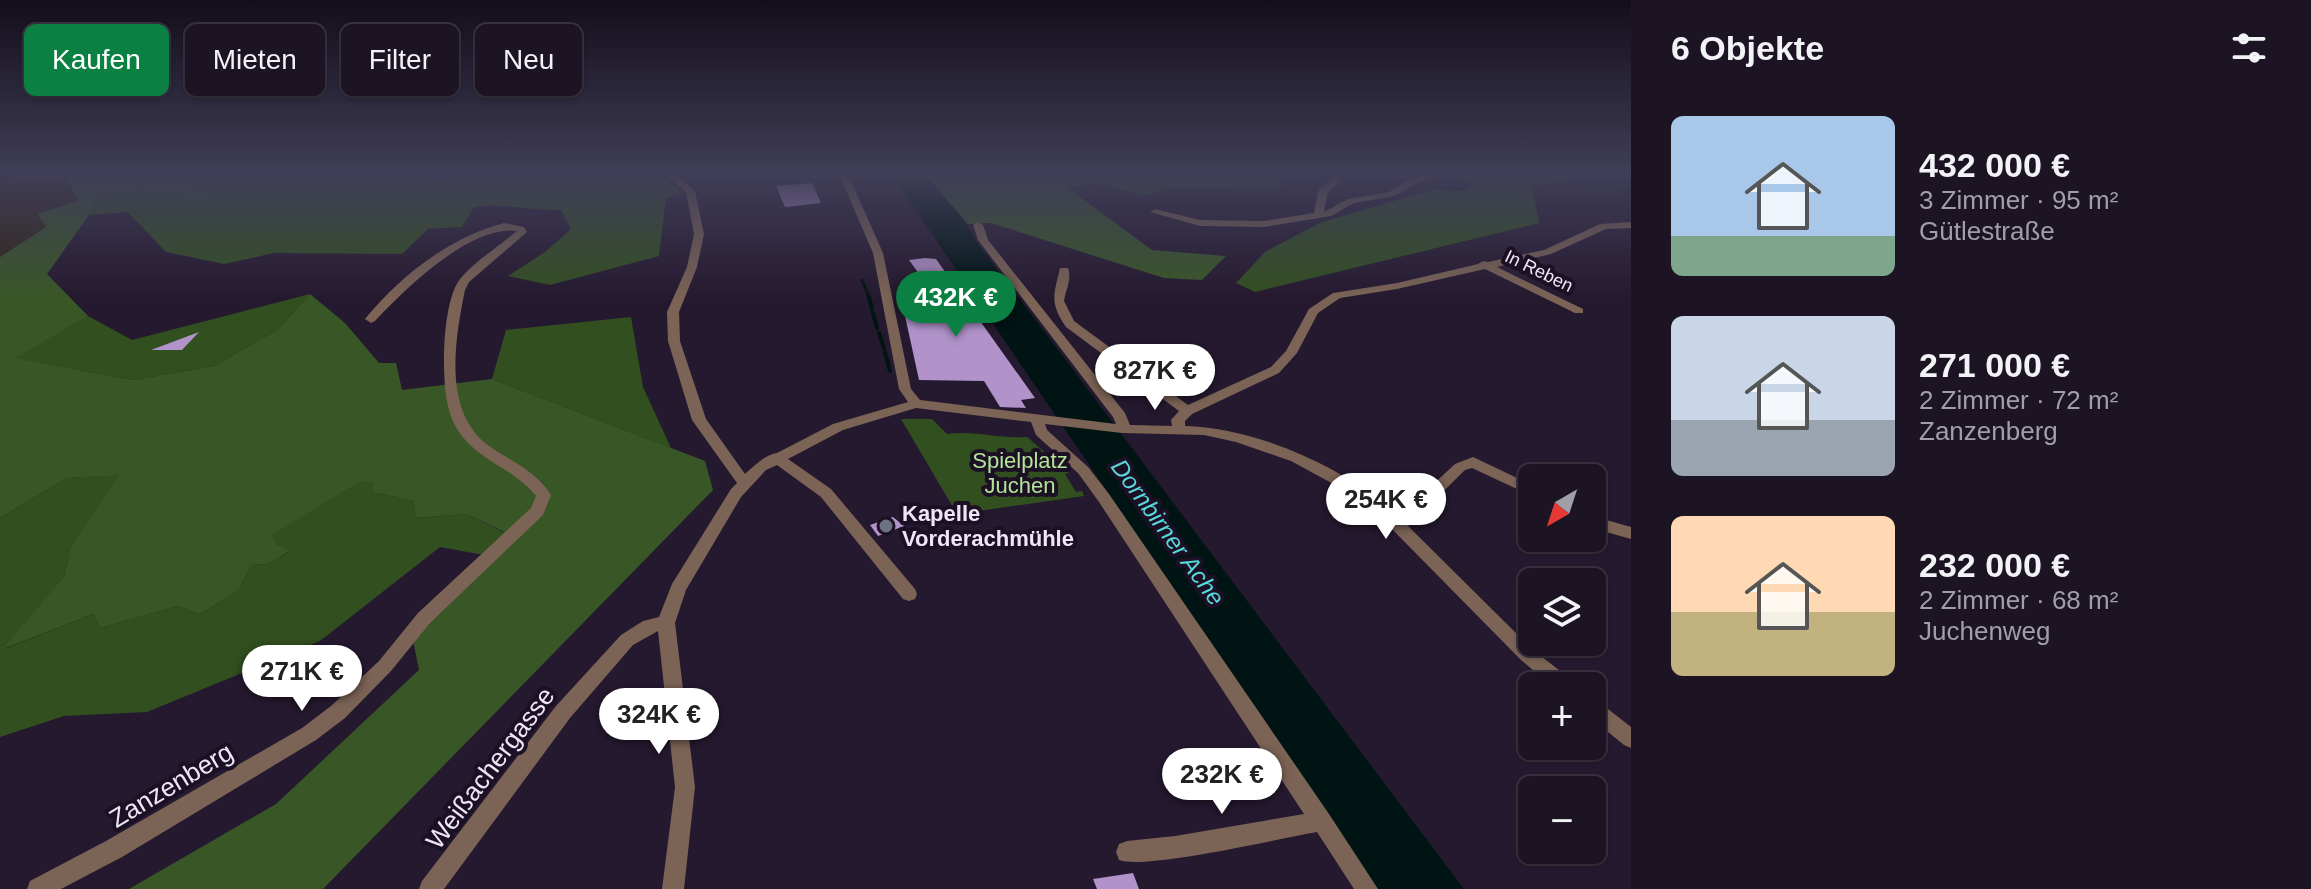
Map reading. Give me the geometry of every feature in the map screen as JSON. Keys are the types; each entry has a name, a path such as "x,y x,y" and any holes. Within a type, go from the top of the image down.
{"street":[{"path":"695,215 699,234 692,267 673,312 674,341 699,420 740,478 746,481"},
{"path":"861,215 878,253 905,389 916,404"},
{"path":"1169,215 1200,223 1231,225 1264,224 1311,215"},
{"name":"Zanzenberg","path":"38,889 92,862 309,734 338,712 385,666 424,618 538,511 544,495 532,478 470,437 456,419 451,365 459,290 465,280 522,232 520,229 508,225 493,227 450,251 409,279 371,319"},
{"path":"978,225 983,240 1120,416 1125,429"},
{"path":"1179,431 1178,420 1187,411 1275,370 1291,353 1313,311 1328,299 1346,292 1428,279 1565,247 1604,226 1631,225"},
{"name":"In Reben","path":"1483,264 1579,311"},
{"path":"1064,270 1058,307 1070,324 1187,411"},
{"path":"1062,342 1085,335"},
{"path":"673,889 685,787 666,623 678,589 746,481 776,457 838,427 916,404 1046,421 1230,436 1296,458 1342,482 1398,526 1548,672"},
{"path":"1046,421 1041,432 1083,470 1104,498 1367,889"},
{"path":"776,457 826,493 909,594"},
{"path":"1398,526 1460,467 1473,462 1518,484"},
{"path":"1606,526 1631,533"},
{"name":"Weißachergasse","path":"430,889 524,760 580,692 627,640 649,626 666,623"},
{"path":"1606,719 1631,739"},
{"path":"1127,852 1175,847 1322,821"}],"shaded area":[{"path":"0,215 39,215 47,227 0,257"}],"green space":[{"path":"38,215 89,215 47,274 88,316 16,358 133,380 214,366 277,330 310,294 345,323 379,363 396,363 402,390 492,379 705,461 713,490 323,889 129,889 276,804 419,670 413,640 504,532 467,514 416,518 413,501 372,492 374,483 360,482 272,535 276,544 291,550 269,564 251,565 239,590 200,614 178,606 100,628 93,614 3,649 64,576 71,546 119,475 67,478 0,518 0,257 46,227"},
{"path":"131,215 469,215 462,227 428,229 402,254 274,253 224,264 166,252"},
{"path":"564,215 664,215 659,256 550,285 508,276 545,252 571,229"},
{"path":"961,215 1105,215 1152,250 1226,256 1202,280 1164,278 991,223 968,224"},
{"path":"1344,215 1538,215 1539,223 1255,292 1236,283 1266,251 1322,222"},
{"path":"310,294 277,330 214,366 133,380 15,358 88,316 132,340"},
{"path":"631,317 643,387 671,448 492,379 506,330"},
{"name":"Spielplatz Juchen","path":"901,419 932,419 947,434 1027,437 1069,473 1065,474 1076,492 1082,491 1084,496 957,514"},
{"path":"120,474 71,546 64,576 4,649 93,614 100,628 178,606 200,614 239,590 251,565 269,564 290,551 276,544 271,535 360,482 375,483 372,492 413,501 416,518 467,514 505,533 484,555 440,547 320,641 147,712 64,716 0,737 0,518 67,478"}],"water":[{"name":"Dornbirner Ache","path":"919,215 960,215 1464,889 1378,889"}],"building":[{"path":"936,259 1035,398 1021,400 1026,408 1000,407 984,381 919,380 900,293 933,293 909,260"},
{"path":"199,332 182,350 151,350"},
{"name":"Kapelle Vorderachmühle","path":"893,517 904,526 878,536 870,525"},
{"path":"1133,873 1139,889 1097,889 1093,879"}],"waterway":[{"path":"862,280 866,289"},
{"path":"867,292 869,299"},
{"path":"869,297 872,309"},
{"path":"873,313 877,328"},
{"path":"879,333 884,348"},
{"path":"885,352 890,371"}],"place":[{"name":"Kapelle Vorderachmühle","path":"886,526"}]}
